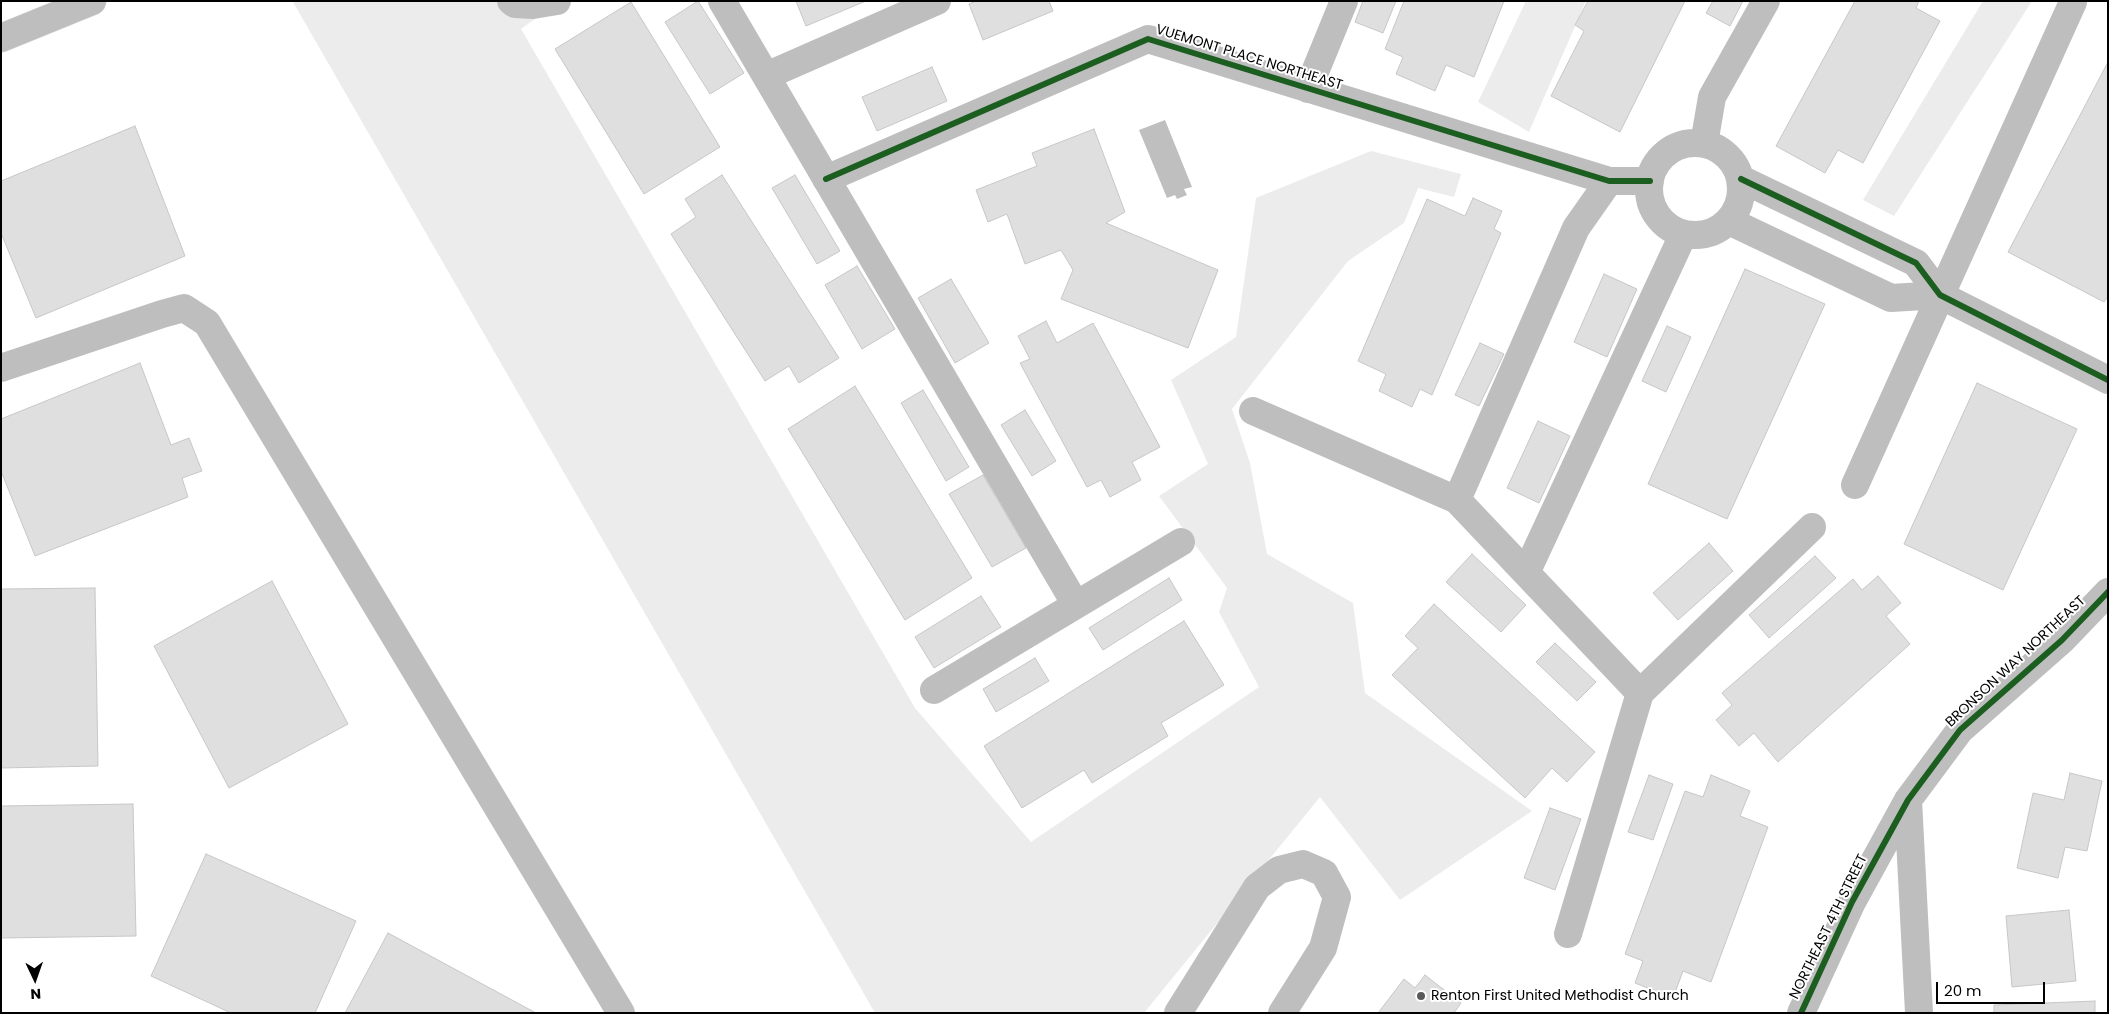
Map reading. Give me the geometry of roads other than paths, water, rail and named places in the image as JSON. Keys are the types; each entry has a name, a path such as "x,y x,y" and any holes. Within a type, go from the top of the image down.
{"street":[{"path":"1,38 92,1"},
{"path":"511,1 515,4 534,5 557,1"},
{"path":"722,1 1076,605"},
{"path":"766,76 937,1"},
{"path":"1308,89 1344,1"},
{"path":"1704,144 1712,97 1766,1"},
{"path":"1855,486 2074,2"},
{"name":"VUEMONT PLACE NORTHEAST","path":"826,179 1148,39 1609,181 1650,181"},
{"path":"1688,142 1710,144 1728,156 1738,169 1740,179 1741,201 1729,221 1719,230 1703,235 1683,234 1666,226 1652,208 1648,189 1652,169 1661,157 1672,148 1688,142"},
{"path":"1740,179 1916,263 1940,295 2108,380"},
{"path":"1457,500 1576,228 1609,181"},
{"path":"1729,221 1892,298 1940,295"},
{"path":"1526,573 1683,234"},
{"path":"1,368 184,308 207,323 621,1013"},
{"path":"1253,411 1457,500 1640,693"},
{"path":"1568,934 1640,693 1812,528"},
{"path":"934,690 1181,542"},
{"name":"BRONSON WAY NORTHEAST","path":"1908,800 1960,730 2062,640 2108,592"},
{"path":"1908,800 1919,1013"},
{"name":"NORTHEAST 4TH STREET","path":"1801,1013 1852,902 1908,800"},
{"path":"1178,1013 1257,887 1279,870 1303,864 1324,873 1337,897 1322,948 1282,1013"}],"place":[{"name":"Renton First United Methodist Church","path":"1421,996"}]}
